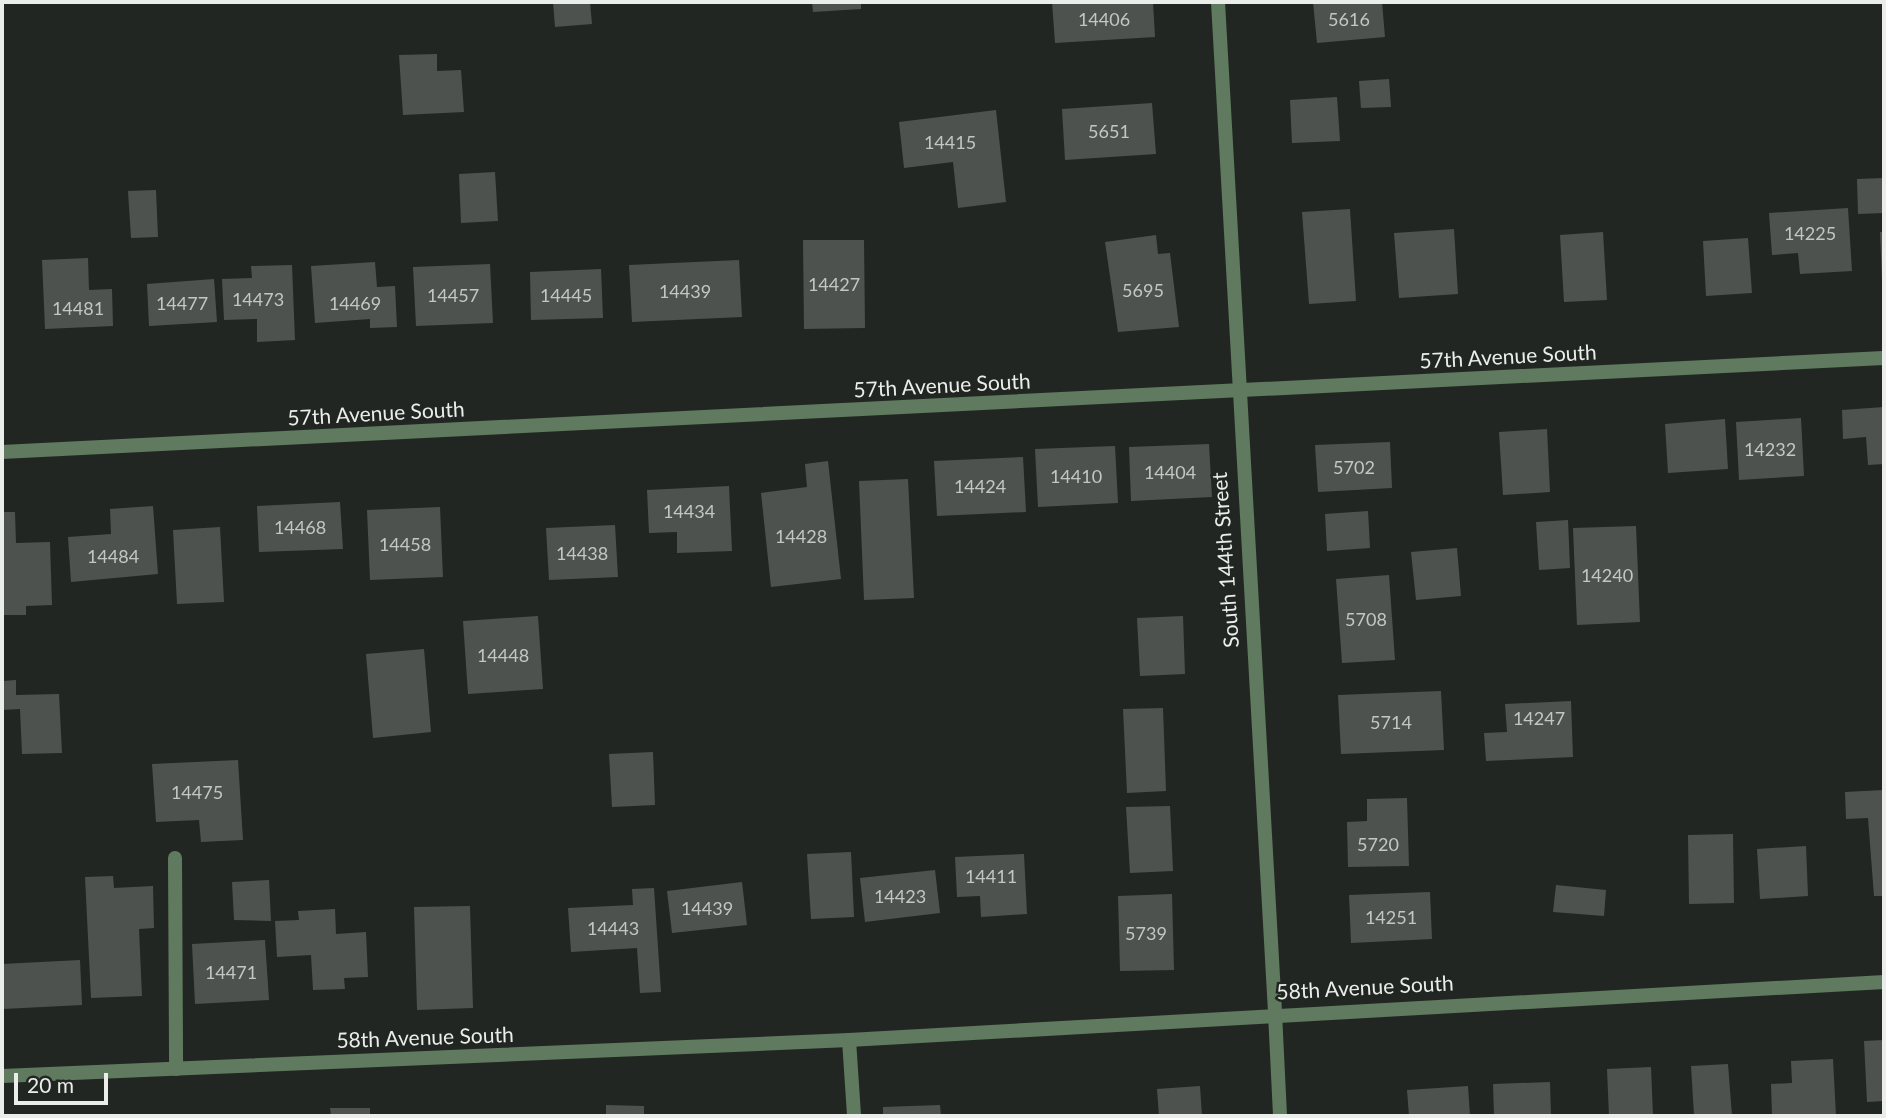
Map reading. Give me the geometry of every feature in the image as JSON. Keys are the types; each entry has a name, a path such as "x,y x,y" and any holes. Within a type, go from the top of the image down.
{"street":[{"name":"South 144th Street","path":"1218,2 1236,391 1280,1116"},
{"name":"57th Avenue South","path":"2,452 1884,358"},
{"path":"175,858 176,1069"},
{"name":"58th Avenue South","path":"2,1076 849,1040 1275,1013 1884,982"},
{"path":"849,1040 854,1116"}],"building":[{"path":"553,2 590,2 592,24 555,27"},
{"path":"812,2 861,2 861,9 813,12"},
{"path":"1052,2 1153,2 1155,37 1055,43"},
{"path":"1313,2 1382,2 1385,37 1317,43"},
{"path":"437,54 437,71 461,70 464,112 403,115 399,55"},
{"path":"1389,79 1391,107 1361,108 1359,81"},
{"path":"1337,97 1340,141 1292,143 1290,100"},
{"path":"1152,103 1156,154 1065,160 1062,109"},
{"path":"996,110 1006,202 958,208 953,162 904,168 899,122"},
{"path":"495,172 498,221 461,223 459,174"},
{"path":"1884,178 1884,213 1858,214 1857,179"},
{"path":"156,190 158,237 131,238 128,191"},
{"path":"1848,208 1852,271 1800,274 1798,253 1772,255 1769,213"},
{"path":"1350,209 1356,301 1309,304 1302,212"},
{"path":"1454,229 1458,294 1399,298 1394,233"},
{"path":"1603,232 1607,300 1564,302 1560,235"},
{"path":"1880,232 1884,232 1884,280 1882,280"},
{"path":"1156,235 1158,254 1170,253 1179,327 1118,332 1105,242"},
{"path":"1748,238 1752,293 1706,296 1703,241"},
{"path":"803,240 864,240 865,328 804,329"},
{"path":"88,258 89,290 112,289 113,326 45,329 42,260"},
{"path":"739,260 742,317 632,322 629,265"},
{"path":"375,262 377,287 395,286 397,327 370,328 370,319 315,323 311,266"},
{"path":"490,264 493,323 416,326 413,267"},
{"path":"292,265 295,340 257,342 257,319 224,320 222,279 252,278 251,266"},
{"path":"601,269 603,318 531,320 530,272"},
{"path":"214,279 217,322 149,326 147,284"},
{"path":"1884,407 1884,464 1868,465 1866,437 1843,439 1842,410"},
{"path":"1801,418 1804,476 1739,480 1736,422"},
{"path":"1725,419 1728,469 1668,473 1665,424"},
{"path":"1547,429 1550,492 1503,495 1499,432"},
{"path":"1390,442 1392,488 1318,492 1315,445"},
{"path":"1209,444 1212,497 1131,501 1129,447"},
{"path":"1115,446 1118,503 1038,507 1035,449"},
{"path":"1023,457 1026,512 937,516 934,461"},
{"path":"828,461 841,579 771,587 761,493 807,487 805,464"},
{"path":"908,479 914,598 864,600 859,481"},
{"path":"729,486 732,551 677,553 677,532 649,533 647,490"},
{"path":"340,502 343,549 259,552 257,506"},
{"path":"153,506 158,574 71,582 68,537 111,534 110,509"},
{"path":"440,507 443,577 370,580 367,510"},
{"path":"1368,511 1370,548 1327,551 1325,514"},
{"path":"2,512 15,512 16,543 50,542 52,605 26,606 26,615 4,615 2,623"},
{"path":"1568,520 1570,568 1539,570 1536,522"},
{"path":"615,525 618,577 549,580 546,528"},
{"path":"1636,526 1640,622 1577,625 1573,528"},
{"path":"220,527 224,602 177,604 173,530"},
{"path":"1457,548 1461,596 1416,600 1411,552"},
{"path":"1389,575 1395,660 1342,663 1336,579"},
{"path":"538,616 543,689 468,694 463,621"},
{"path":"1183,616 1185,674 1140,676 1137,618"},
{"path":"424,649 431,732 373,738 366,654"},
{"path":"16,680 16,695 59,694 62,753 22,754 20,709 2,710 2,681"},
{"path":"1441,691 1444,750 1341,754 1338,695"},
{"path":"1571,701 1573,757 1486,761 1484,733 1507,732 1505,704"},
{"path":"1163,708 1166,791 1127,793 1123,709"},
{"path":"653,752 655,805 612,807 609,754"},
{"path":"238,760 243,840 201,842 199,820 156,822 152,764"},
{"path":"1884,790 1884,896 1874,896 1868,818 1846,819 1845,792"},
{"path":"1407,798 1409,866 1348,867 1347,822 1367,821 1367,799"},
{"path":"1170,806 1173,871 1130,873 1126,807"},
{"path":"1733,834 1734,903 1689,904 1688,835"},
{"path":"1806,846 1808,896 1760,899 1757,849"},
{"path":"851,852 854,917 811,919 807,854"},
{"path":"1024,854 1027,914 981,917 980,896 957,897 955,857"},
{"path":"935,870 940,913 865,922 860,878"},
{"path":"113,876 114,888 153,886 154,928 139,929 142,996 91,998 85,877"},
{"path":"269,880 271,921 234,920 232,882"},
{"path":"742,882 747,925 672,933 667,891"},
{"path":"1556,885 1606,890 1604,916 1553,912"},
{"path":"654,888 661,992 640,993 637,948 571,952 568,908 633,905 632,889"},
{"path":"1430,892 1432,939 1351,943 1349,895"},
{"path":"1172,894 1174,970 1120,971 1118,896"},
{"path":"470,906 473,1008 417,1010 414,907"},
{"path":"335,909 336,934 366,932 368,977 344,978 345,989 313,990 311,955 277,957 275,921 299,920 298,911"},
{"path":"265,940 269,1000 195,1004 192,944"},
{"path":"80,960 82,1005 3,1009 2,964"},
{"path":"1884,1040 1884,1101 1867,1102 1864,1041"},
{"path":"1833,1059 1836,1116 1772,1116 1771,1084 1792,1083 1791,1061"},
{"path":"1728,1064 1732,1116 1694,1115 1691,1066"},
{"path":"1651,1067 1653,1116 1609,1116 1607,1069"},
{"path":"1550,1082 1551,1116 1494,1116 1493,1084"},
{"path":"1200,1086 1202,1116 1159,1116 1157,1089"},
{"path":"1468,1086 1470,1116 1409,1116 1407,1090"},
{"path":"606,1105 644,1106 644,1116 606,1116"},
{"path":"940,1105 941,1116 883,1116 883,1107"},
{"path":"330,1108 370,1108 370,1116 331,1116"}]}
